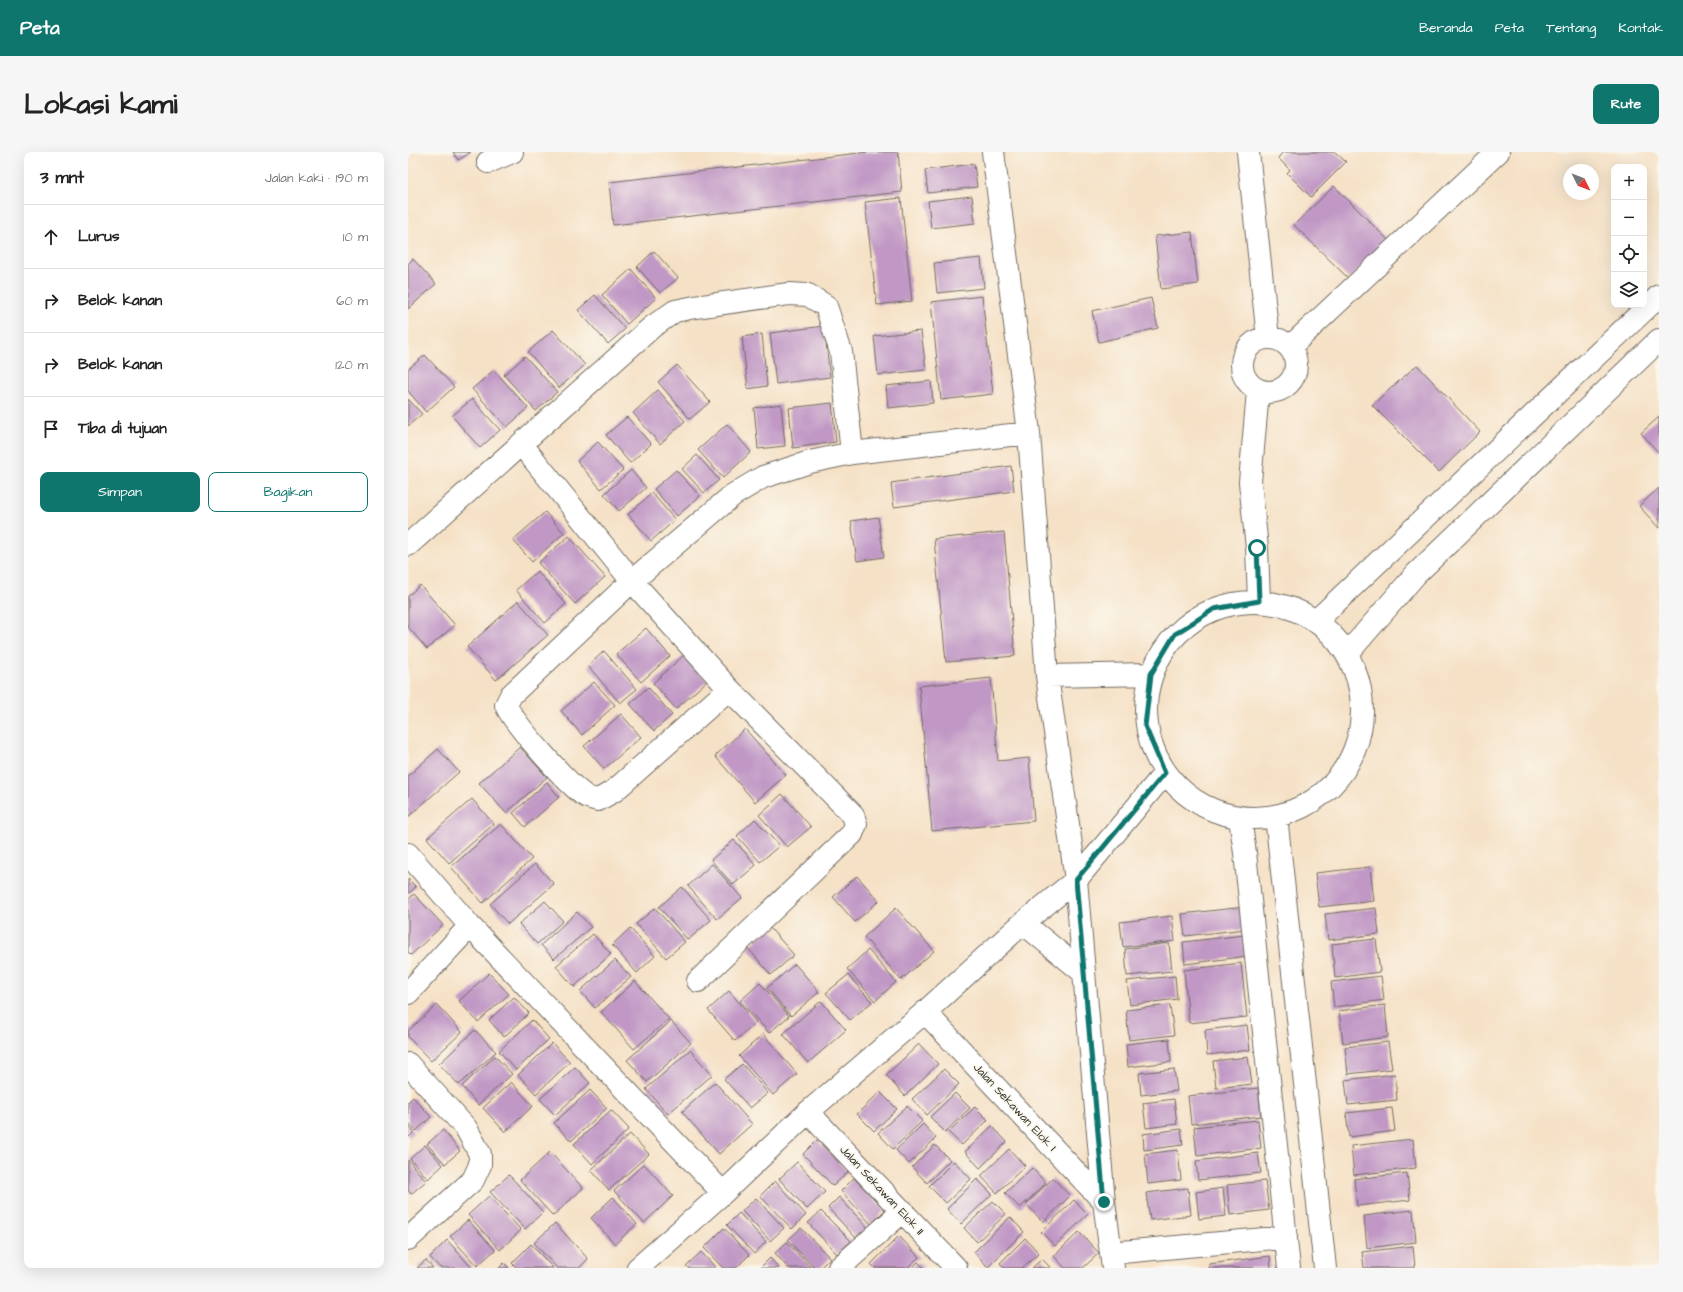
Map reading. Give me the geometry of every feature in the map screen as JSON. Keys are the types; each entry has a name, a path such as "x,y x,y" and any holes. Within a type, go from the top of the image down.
{"street":[{"path":"488,162 512,152"},
{"path":"993,152 1029,433 1047,676 1076,880 1104,1202 1112,1260 1286,1237"},
{"path":"1248,152 1268,338"},
{"path":"1290,347 1498,152"},
{"path":"408,544 522,445 652,327 675,311 790,294 808,295 826,306 841,352 852,453"},
{"path":"1316,620 1659,296"},
{"path":"1268,338 1280,340 1290,347 1296,358 1296,371 1291,382 1282,390 1270,393 1258,391 1248,384 1242,373 1242,360 1247,349 1256,341 1268,338"},
{"path":"1347,654 1416,574 1659,340"},
{"path":"1258,391 1250,482 1257,548 1259,601"},
{"path":"729,689 614,790 598,800 585,796 573,786 513,719 506,706 511,695 632,581 733,495 751,484 770,475 810,462 852,453 1029,433"},
{"path":"522,445 632,581 729,689 853,815 856,824 852,834 698,980"},
{"path":"1259,601 1289,607 1316,620 1333,635 1347,654 1360,692 1359,733 1343,771 1314,800 1276,816 1240,818 1211,810 1185,795 1165,773 1145,726 1151,674 1175,634 1214,609 1259,601"},
{"path":"1047,676 1151,674"},
{"path":"638,1268 722,1193 808,1112 925,1012 1023,923 1076,880 1165,773"},
{"path":"1276,816 1325,1268"},
{"path":"1240,818 1289,1268"},
{"path":"408,854 470,926 722,1193"},
{"path":"1023,923 1084,974"},
{"path":"408,993 470,926"},
{"name":"Jalan Sekawan Elok I","path":"925,1012 1104,1202"},
{"path":"408,1239 473,1180 480,1165 480,1154 466,1128 409,1066"},
{"name":"Jalan Sekawan Elok II","path":"808,1112 956,1268"},
{"path":"840,1268 903,1211"}],"building":[{"path":"453,152 471,152 458,160"},
{"path":"868,152 898,152 902,192 613,225 609,182"},
{"path":"1283,152 1335,152 1346,162 1311,197 1287,173 1290,170 1278,158"},
{"path":"974,164 977,187 928,193 925,170"},
{"path":"1334,186 1388,240 1349,279 1294,225"},
{"path":"972,196 975,223 931,228 928,201"},
{"path":"901,198 912,301 877,305 865,202"},
{"path":"1192,232 1198,284 1161,289 1155,236"},
{"path":"654,251 678,278 660,293 637,267"},
{"path":"981,258 984,288 937,293 934,263"},
{"path":"413,259 436,284 408,309 408,264"},
{"path":"631,269 656,298 627,324 602,295"},
{"path":"595,295 625,329 608,344 578,310"},
{"path":"982,296 993,394 941,400 931,302"},
{"path":"1151,298 1158,328 1099,342 1092,311"},
{"path":"824,326 830,377 776,384 770,333"},
{"path":"553,330 585,365 559,388 528,352"},
{"path":"921,331 926,370 878,375 874,336"},
{"path":"762,334 767,386 748,389 742,337"},
{"path":"425,355 454,387 426,412 408,391 408,369"},
{"path":"525,356 557,392 536,411 504,375"},
{"path":"677,365 710,402 690,419 658,382"},
{"path":"1417,365 1480,432 1439,472 1372,405"},
{"path":"494,370 528,408 507,427 472,389"},
{"path":"931,381 933,403 888,408 886,386"},
{"path":"658,390 685,421 660,444 633,413"},
{"path":"408,399 422,414 408,426"},
{"path":"472,399 500,430 480,448 452,416"},
{"path":"832,403 836,442 793,448 789,408"},
{"path":"781,404 785,446 758,449 754,408"},
{"path":"627,417 651,444 630,463 606,435"},
{"path":"1659,417 1659,453 1641,433"},
{"path":"727,424 751,452 723,478 698,450"},
{"path":"598,442 623,470 601,489 577,461"},
{"path":"697,455 719,480 704,493 682,469"},
{"path":"1011,466 1014,491 894,507 891,483"},
{"path":"631,470 646,488 619,511 604,494"},
{"path":"676,470 700,496 677,516 654,489"},
{"path":"1659,488 1659,528 1639,506"},
{"path":"652,493 675,520 651,541 628,514"},
{"path":"545,512 564,533 532,562 513,540"},
{"path":"878,517 884,557 857,561 851,521"},
{"path":"1004,532 1015,656 946,662 934,539"},
{"path":"569,536 605,577 575,604 538,563"},
{"path":"537,571 566,604 545,623 516,590"},
{"path":"420,585 455,625 427,649 408,627 408,596"},
{"path":"518,601 548,635 496,680 467,647"},
{"path":"646,628 670,656 641,682 616,654"},
{"path":"604,651 637,689 620,703 588,666"},
{"path":"684,655 707,681 676,709 653,683"},
{"path":"991,678 998,761 1029,758 1034,821 932,831 919,686"},
{"path":"594,682 615,705 582,735 561,711"},
{"path":"648,687 672,715 654,731 630,704"},
{"path":"621,714 641,737 604,769 584,746"},
{"path":"745,729 786,775 755,802 715,756"},
{"path":"520,747 547,777 506,813 479,783"},
{"path":"438,749 459,772 408,817 408,776"},
{"path":"547,782 559,797 525,827 513,813"},
{"path":"782,794 811,827 787,847 759,815"},
{"path":"472,799 494,824 449,863 427,838"},
{"path":"755,819 779,846 760,862 737,836"},
{"path":"501,824 532,859 483,903 451,867"},
{"path":"734,840 756,865 733,885 711,860"},
{"path":"535,864 554,884 508,924 490,904"},
{"path":"712,864 742,898 717,919 688,886"},
{"path":"1370,867 1374,901 1319,907 1315,873"},
{"path":"857,876 879,901 855,922 833,897"},
{"path":"408,879 416,887 408,894"},
{"path":"682,887 711,920 688,940 659,907"},
{"path":"414,894 443,925 411,955 408,952 408,900"},
{"path":"545,901 563,921 537,944 519,924"},
{"path":"1244,907 1246,929 1185,936 1182,914"},
{"path":"655,908 685,942 666,958 636,924"},
{"path":"896,908 934,951 901,980 864,937"},
{"path":"1376,908 1379,934 1328,940 1325,914"},
{"path":"577,912 591,927 554,959 541,945"},
{"path":"1172,916 1175,941 1123,947 1120,922"},
{"path":"630,928 655,956 637,973 612,945"},
{"path":"770,928 794,955 771,975 748,948"},
{"path":"593,934 611,954 574,987 556,966"},
{"path":"1245,935 1248,956 1185,964 1183,942"},
{"path":"1376,939 1380,972 1335,978 1332,944"},
{"path":"1169,943 1172,971 1127,976 1125,949"},
{"path":"868,950 896,982 875,1001 847,969"},
{"path":"615,960 631,977 595,1008 580,991"},
{"path":"1241,963 1247,1017 1189,1023 1184,970"},
{"path":"795,964 819,992 791,1016 767,988"},
{"path":"489,973 509,994 478,1022 459,1001"},
{"path":"848,975 872,1002 850,1020 826,993"},
{"path":"1175,976 1177,999 1130,1005 1127,981"},
{"path":"1381,976 1384,1000 1334,1007 1331,982"},
{"path":"635,981 669,1019 634,1049 601,1012"},
{"path":"760,983 789,1016 769,1033 740,1001"},
{"path":"729,991 756,1022 735,1041 708,1010"},
{"path":"514,997 529,1013 504,1037 489,1020"},
{"path":"821,1001 846,1030 808,1063 783,1034"},
{"path":"437,1005 462,1032 431,1061 408,1037 408,1031"},
{"path":"1170,1005 1174,1035 1129,1040 1126,1010"},
{"path":"1385,1005 1388,1037 1343,1043 1339,1011"},
{"path":"532,1020 549,1039 516,1070 499,1051"},
{"path":"671,1021 691,1043 647,1082 627,1060"},
{"path":"1247,1025 1250,1050 1207,1055 1205,1030"},
{"path":"475,1030 496,1052 459,1085 439,1064"},
{"path":"763,1034 797,1074 773,1095 739,1056"},
{"path":"1169,1039 1171,1062 1128,1067 1126,1044"},
{"path":"1388,1042 1392,1069 1348,1074 1345,1047"},
{"path":"552,1043 570,1062 536,1094 518,1075"},
{"path":"919,1044 938,1064 905,1096 886,1075"},
{"path":"690,1050 712,1075 668,1114 646,1089"},
{"path":"495,1056 512,1074 478,1105 462,1086"},
{"path":"1248,1057 1252,1084 1216,1088 1213,1061"},
{"path":"742,1064 768,1093 750,1108 724,1079"},
{"path":"575,1067 590,1083 555,1115 540,1099"},
{"path":"944,1069 959,1084 927,1115 912,1099"},
{"path":"1174,1069 1177,1091 1141,1095 1139,1073"},
{"path":"1395,1074 1397,1100 1348,1105 1345,1080"},
{"path":"511,1082 533,1106 505,1132 483,1108"},
{"path":"715,1082 752,1124 719,1154 682,1112"},
{"path":"1258,1088 1261,1116 1191,1124 1188,1096"},
{"path":"590,1090 607,1108 571,1141 554,1123"},
{"path":"880,1092 897,1109 874,1131 857,1114"},
{"path":"955,1093 970,1108 945,1132 930,1117"},
{"path":"413,1097 431,1117 416,1131 408,1122 408,1102"},
{"path":"1174,1099 1177,1124 1146,1128 1143,1103"},
{"path":"907,1106 922,1121 893,1149 878,1133"},
{"path":"975,1107 988,1120 962,1145 948,1132"},
{"path":"1392,1108 1395,1131 1349,1137 1346,1113"},
{"path":"611,1110 629,1129 592,1164 574,1144"},
{"path":"1258,1120 1261,1148 1197,1156 1194,1127"},
{"path":"923,1124 936,1138 909,1164 896,1150"},
{"path":"408,1125 414,1132 408,1138"},
{"path":"992,1126 1007,1142 980,1168 965,1152"},
{"path":"1181,1129 1183,1145 1144,1150 1143,1134"},
{"path":"443,1130 460,1151 445,1164 427,1144"},
{"path":"630,1134 649,1154 609,1190 591,1170"},
{"path":"1413,1139 1416,1168 1354,1175 1351,1146"},
{"path":"817,1140 848,1172 833,1186 803,1154"},
{"path":"425,1145 443,1165 428,1179 410,1159"},
{"path":"935,1145 950,1160 927,1183 912,1167"},
{"path":"1009,1149 1025,1166 997,1193 981,1176"},
{"path":"1178,1150 1181,1180 1148,1184 1145,1154"},
{"path":"550,1152 583,1188 553,1216 520,1180"},
{"path":"1258,1153 1261,1173 1198,1180 1196,1161"},
{"path":"408,1160 426,1181 411,1194 408,1190"},
{"path":"954,1161 971,1179 946,1203 929,1186"},
{"path":"797,1162 825,1192 807,1209 779,1179"},
{"path":"644,1164 673,1196 644,1223 614,1191"},
{"path":"1032,1168 1046,1183 1020,1208 1005,1193"},
{"path":"1407,1173 1410,1200 1357,1206 1354,1179"},
{"path":"509,1175 543,1212 525,1229 490,1192"},
{"path":"854,1178 885,1210 871,1224 841,1191"},
{"path":"1053,1178 1070,1196 1043,1222 1026,1204"},
{"path":"977,1179 992,1194 961,1224 947,1209"},
{"path":"775,1181 806,1215 792,1229 760,1196"},
{"path":"1265,1181 1269,1210 1230,1215 1227,1185"},
{"path":"1188,1188 1191,1215 1150,1220 1146,1193"},
{"path":"1223,1188 1226,1216 1199,1219 1196,1192"},
{"path":"489,1196 521,1230 500,1250 468,1215"},
{"path":"613,1197 637,1224 615,1244 591,1218"},
{"path":"839,1197 868,1228 857,1239 828,1208"},
{"path":"756,1198 784,1228 770,1241 742,1211"},
{"path":"1074,1200 1088,1214 1055,1246 1041,1232"},
{"path":"993,1201 1006,1214 977,1242 964,1228"},
{"path":"1413,1210 1416,1242 1367,1248 1364,1216"},
{"path":"821,1211 851,1241 837,1254 808,1223"},
{"path":"739,1213 766,1242 754,1254 727,1225"},
{"path":"1010,1217 1024,1232 988,1267 974,1252"},
{"path":"468,1220 495,1250 477,1266 450,1236"},
{"path":"555,1223 588,1259 579,1268 557,1268 534,1243"},
{"path":"724,1228 749,1255 736,1268 723,1268 704,1248"},
{"path":"801,1228 830,1258 820,1268 814,1268 788,1240"},
{"path":"1079,1232 1099,1253 1083,1268 1065,1268 1054,1256"},
{"path":"899,1236 919,1257 907,1268 875,1268 871,1264"},
{"path":"1025,1238 1039,1253 1022,1268 1004,1268 1000,1263"},
{"path":"447,1240 472,1268 440,1268 430,1257"},
{"path":"787,1242 811,1268 788,1268 775,1253"},
{"path":"531,1244 553,1268 517,1268 512,1263"},
{"path":"1413,1246 1415,1268 1364,1268 1362,1252"},
{"path":"701,1252 716,1268 688,1268 686,1266"},
{"path":"1270,1256 1271,1268 1209,1268 1209,1264"},
{"path":"770,1258 779,1268 760,1268"},
{"path":"1042,1259 1051,1268 1032,1268"},
{"path":"426,1260 433,1268 417,1268"},
{"path":"918,1262 924,1268 912,1268"},
{"path":"504,1263 509,1268 499,1268"}],"route":[{"path":"1104,1202 1076,880 1165,773 1145,726 1151,674 1175,634 1214,609 1259,601 1257,548"}]}
